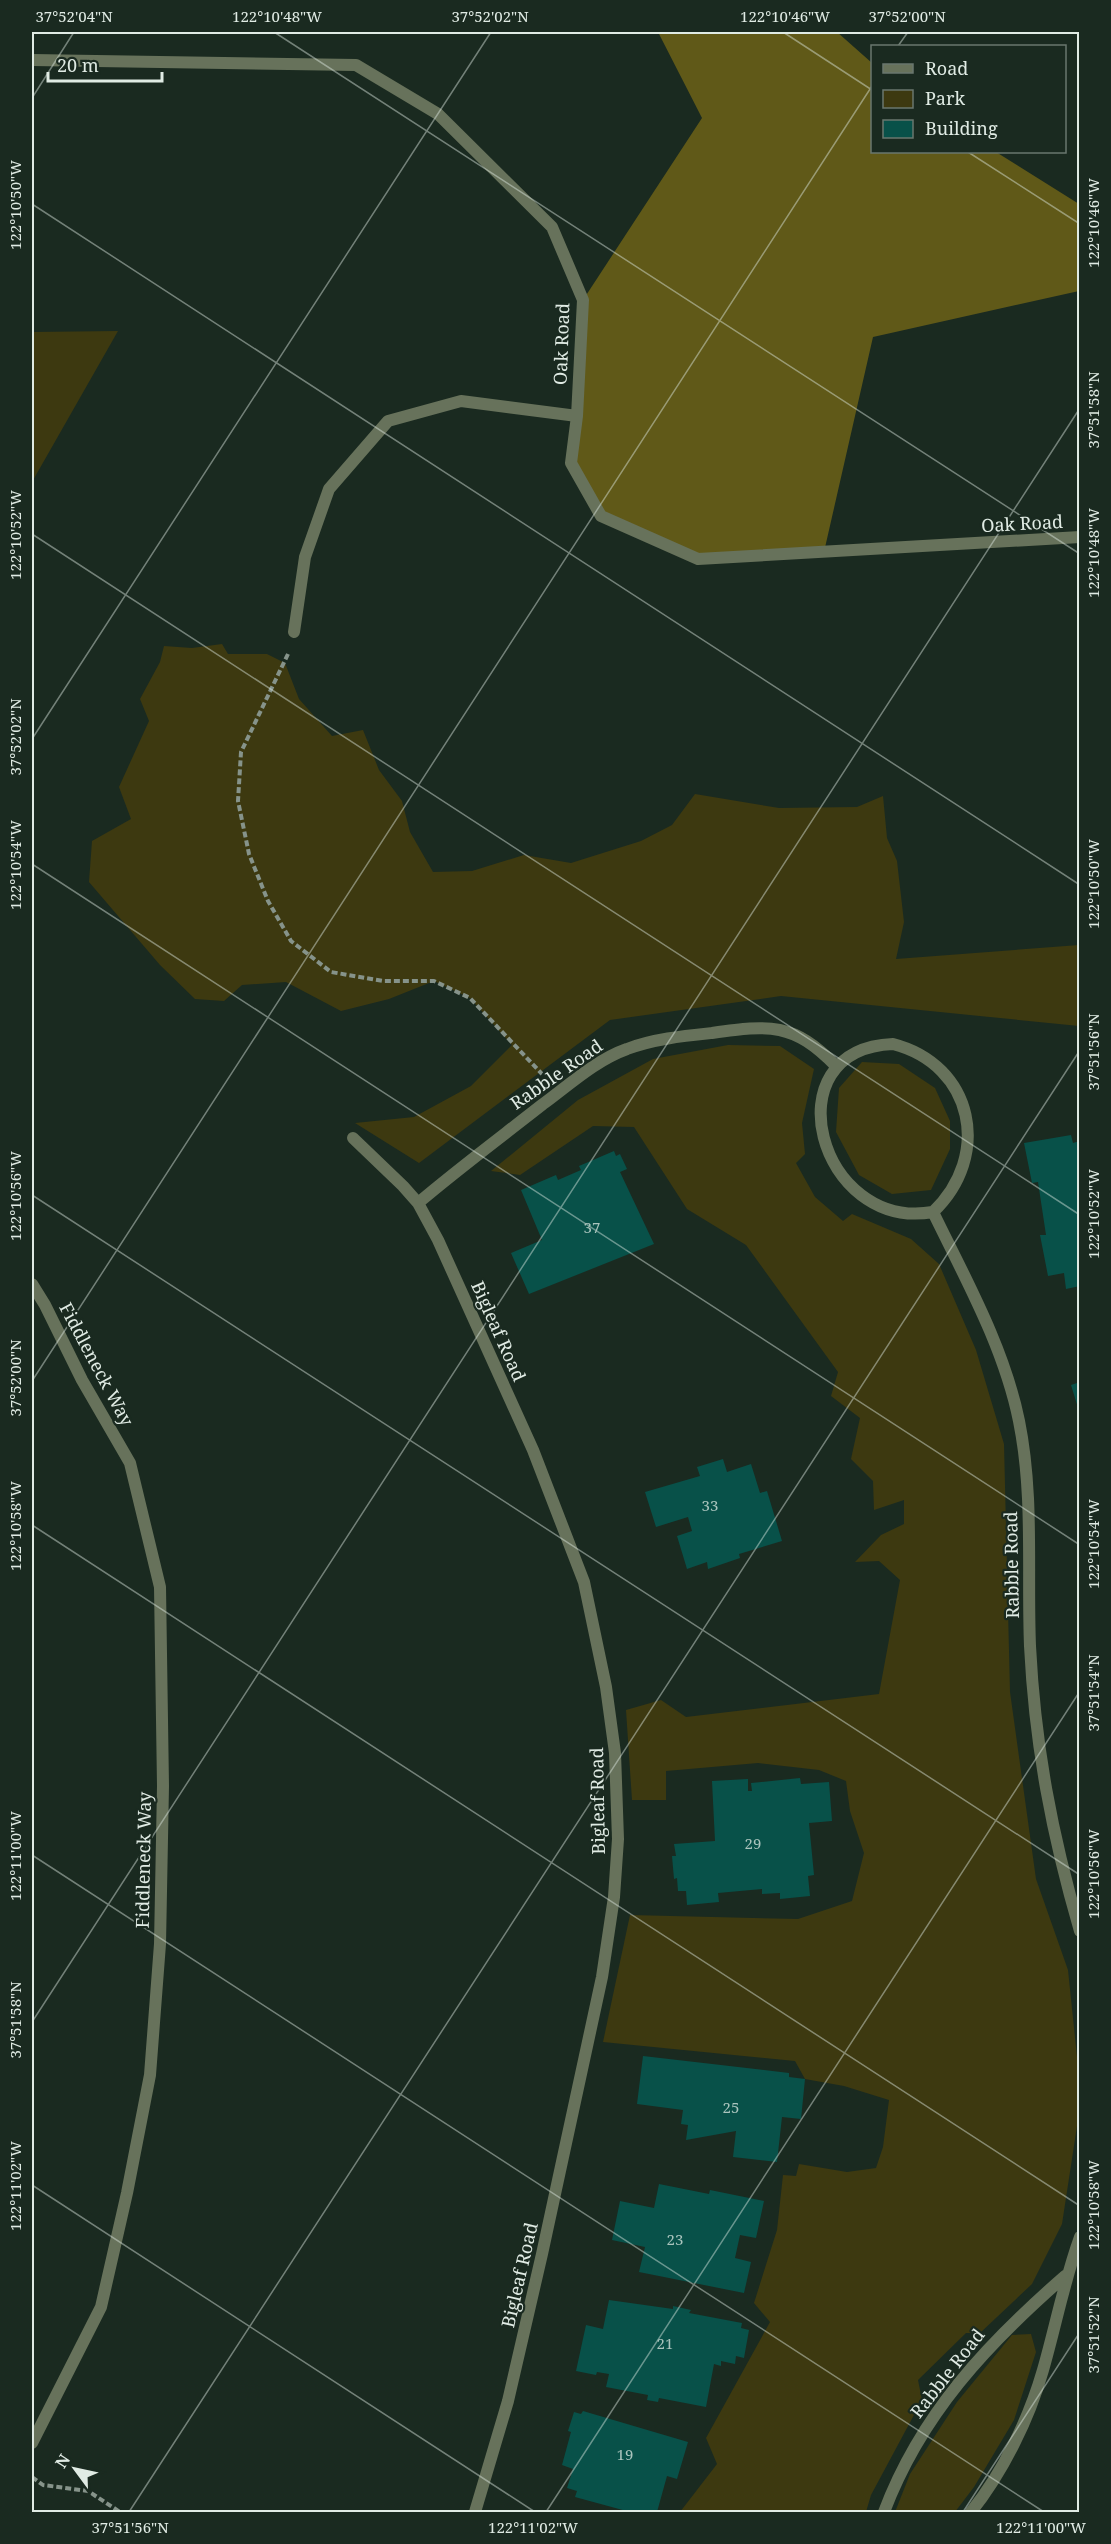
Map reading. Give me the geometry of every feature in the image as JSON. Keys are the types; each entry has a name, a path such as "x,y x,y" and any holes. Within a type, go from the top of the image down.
{"street":[{"name":"Oak Road","path":"32,60 356,66 438,114 552,227 583,300 577,416 571,463 601,516 698,559 1080,537"},
{"path":"294,632 305,557 329,489 388,422 461,401 577,416"},
{"name":"Rabble Road","path":"418,1203 560,1091 625,1049 646,1042 743,1028 778,1029 797,1035 815,1046 836,1066"},
{"path":"893,1044 906,1048 929,1060 954,1088 967,1120 968,1145 962,1170 952,1191 933,1212 905,1214 892,1211 860,1194 844,1179 832,1159 821,1123 823,1096 836,1066 842,1060 864,1048 893,1044"},
{"name":"Bigleaf Road","path":"353,1138 418,1203 438,1240 533,1450 584,1582 606,1688 618,1786 615,1886 602,1977 511,2390 475,2512"},
{"name":"Rabble Road","path":"933,1212 970,1287 1004,1366 1018,1420 1027,1477 1030,1647 1036,1727 1057,1851 1080,1931"},
{"name":"Fiddleneck Way","path":"32,1284 45,1305 82,1380 130,1462 160,1587 163,1786 160,1944 150,2075 127,2193 101,2307 32,2443"},
{"name":"Rabble Road","path":"971,2512 1011,2448 1027,2413 1042,2372 1065,2276 1080,2237"},
{"name":"Rabble Road","path":"884,2512 909,2457 936,2413 967,2372 995,2340 1065,2276"}],"path":[{"path":"294,632 285,663 241,752 238,801 249,854 268,901 291,941 331,972 383,981 434,981 470,998 524,1057 560,1091"},
{"path":"32,2476 44,2485 88,2491 120,2512"}],"green space":[{"path":"118,331 32,482 32,332"},
{"path":"222,644 228,654 267,654 285,663 299,699 332,736 363,730 379,770 402,801 410,832 433,872 472,871 524,855 571,863 641,841 672,825 695,794 779,808 857,807 883,796 887,838 897,861 904,922 896,959 1079,945 1079,1026 781,996 610,1020 419,1163 355,1123 414,1117 471,1086 512,1045 470,998 434,981 389,999 341,1011 286,982 242,985 224,1001 195,999 160,965 89,882 92,841 131,819 119,787 149,721 140,699 160,662 164,646 192,648"},
{"path":"728,1045 780,1046 814,1069 802,1123 805,1154 796,1163 815,1197 843,1221 852,1214 911,1239 939,1264 976,1350 1004,1444 1010,1692 1036,1879 1068,1970 1079,2076 1079,2113 1062,2224 1032,2284 980,2333 966,2333 918,2380 922,2400 871,2495 866,2512 680,2512 717,2464 706,2438 770,2322 754,2303 777,2230 783,2175 796,2176 799,2164 847,2172 876,2168 883,2147 889,2100 844,2086 805,2079 795,2061 603,2042 630,1915 798,1919 852,1901 864,1853 850,1811 846,1781 819,1770 758,1763 666,1771 666,1800 632,1800 626,1710 661,1700 686,1717 879,1694 900,1580 879,1561 855,1562 881,1535 904,1524 904,1500 874,1510 873,1481 851,1459 860,1418 831,1396 838,1372 746,1245 687,1209 634,1127 593,1126 520,1175 491,1171 578,1100 653,1059"},
{"path":"862,1062 899,1064 935,1088 950,1121 950,1149 931,1190 892,1194 859,1175 836,1132 839,1088"},
{"path":"1031,2334 1036,2352 1014,2420 974,2487 955,2512 895,2512 910,2474 957,2402 1012,2335"}],"shaded area":[{"path":"658,32 837,32 871,62 871,153 998,153 1079,204 1079,291 873,337 824,552 698,559 601,516 571,463 583,300 702,118"}],"building":[{"path":"1071,1135 1073,1143 1080,1141 1080,1286 1066,1289 1064,1273 1048,1276 1040,1235 1046,1235 1038,1182 1032,1183 1024,1143"},
{"path":"614,1151 616,1156 620,1154 627,1169 620,1172 654,1244 529,1294 511,1253 542,1240 521,1190 556,1175 558,1180 581,1170 579,1166"},
{"path":"1080,1382 1080,1411 1079,1411 1071,1385"},
{"path":"723,1459 727,1472 751,1464 760,1493 767,1491 782,1541 739,1554 740,1558 708,1569 707,1562 687,1569 677,1536 692,1531 688,1517 656,1527 645,1492 700,1476 697,1467"},
{"path":"800,1778 801,1784 829,1782 832,1821 809,1823 814,1875 808,1876 810,1896 780,1899 780,1893 762,1894 762,1889 718,1893 719,1902 687,1905 686,1891 678,1891 677,1878 674,1879 672,1856 676,1856 674,1844 715,1841 712,1781 748,1779 748,1791 752,1791 751,1783"},
{"path":"643,2056 789,2073 789,2077 805,2079 801,2119 782,2117 777,2162 733,2157 736,2131 686,2140 688,2125 681,2124 683,2110 637,2104"},
{"path":"659,2184 709,2194 710,2190 764,2201 756,2238 740,2235 735,2258 751,2262 744,2293 639,2272 645,2247 612,2240 620,2201 654,2208"},
{"path":"609,2300 673,2309 673,2306 691,2310 689,2313 742,2323 741,2328 749,2330 744,2358 736,2356 735,2364 721,2361 721,2366 714,2364 706,2407 659,2398 658,2402 647,2400 648,2395 606,2387 609,2374 597,2372 596,2375 576,2371 586,2325 603,2329"},
{"path":"583,2411 688,2442 677,2479 667,2476 657,2512 630,2512 575,2497 577,2491 567,2488 573,2469 562,2465 571,2432 568,2431 574,2412 581,2414"}]}
